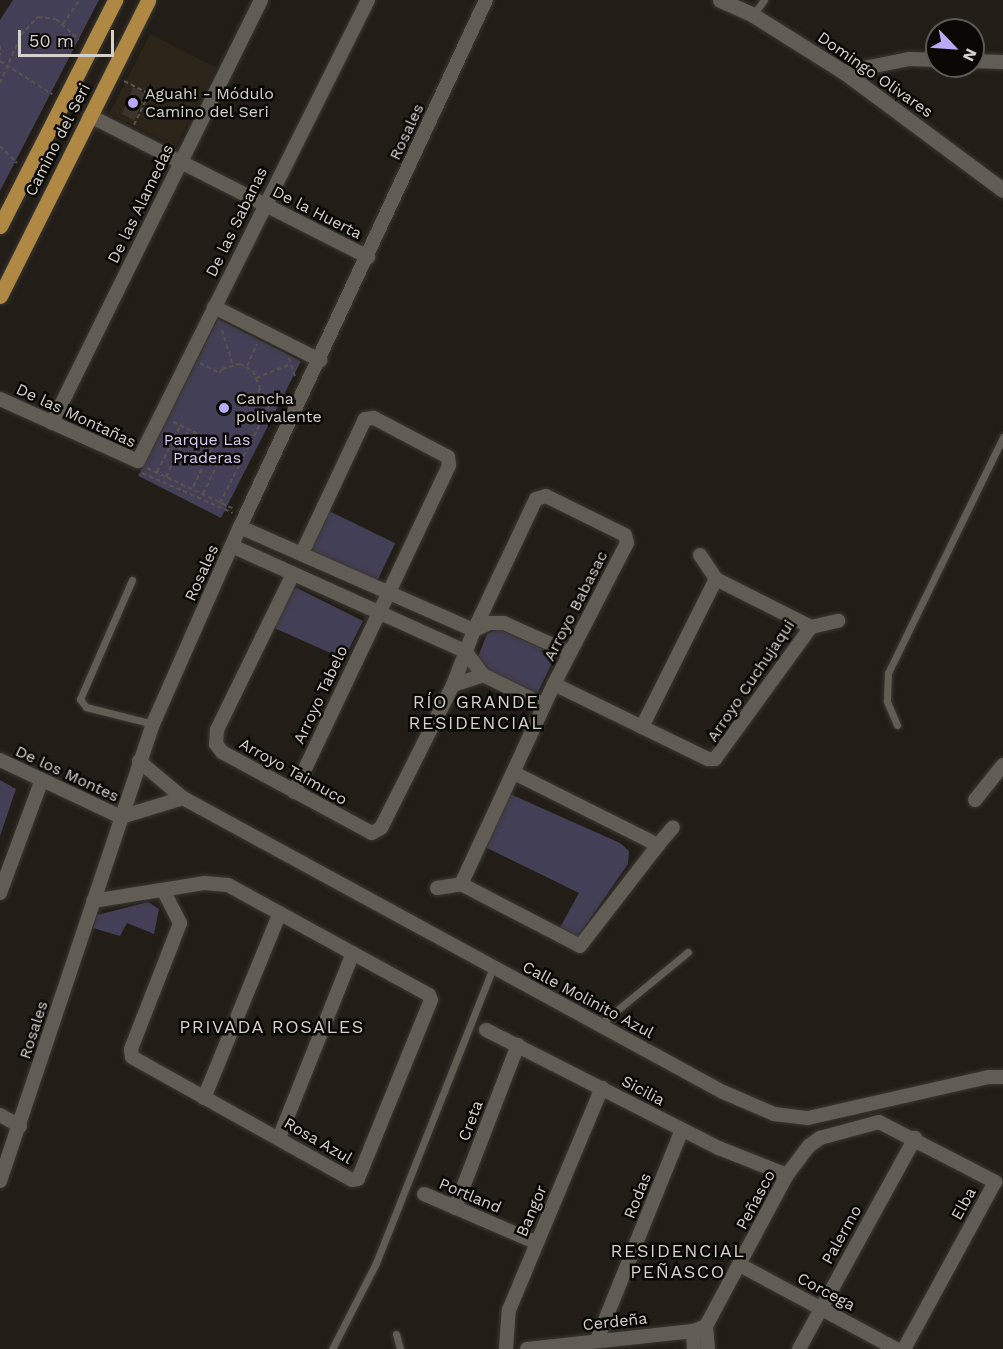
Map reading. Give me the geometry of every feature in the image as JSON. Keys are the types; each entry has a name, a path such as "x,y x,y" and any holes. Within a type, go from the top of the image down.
{"main road":[{"name":"Camino del Seri","path":"0,226 115,0"},
{"name":"Camino del Seri","path":"0,296 148,0"},
{"name":"Domingo Olivares","path":"720,0 753,15 844,72 1003,190"}],"street":[{"name":"De las Alamedas","path":"52,423 261,0"},
{"name":"De las Sabanas","path":"140,466 263,204 368,0"},
{"name":"Rosales","path":"0,1180 153,724 240,526 320,360 486,0"},
{"path":"844,72 909,59 925,60"},
{"path":"985,61 1003,62"},
{"name":"De la Huerta","path":"90,116 368,257"},
{"path":"214,307 320,360"},
{"name":"De las Montañas","path":"0,399 140,466"},
{"name":"Arroyo Tabelo","path":"294,792 450,460 374,418 362,423 302,553"},
{"name":"Arroyo Babasac","path":"461,884 554,684 628,540 622,533 546,496 536,499 474,630"},
{"path":"240,526 474,630 490,623 504,623 570,653"},
{"path":"232,546 465,651 483,675 544,705"},
{"path":"642,727 716,579 700,555"},
{"name":"Arroyo Taimuco","path":"293,574 216,737 222,752 368,832 379,831 453,685 474,630"},
{"name":"Arroyo Cuchujaqui","path":"554,684 708,759 718,758 811,627 716,579"},
{"path":"811,627 838,621"},
{"path":"453,685 483,675"},
{"name":"De los Montes","path":"0,760 41,782 121,817"},
{"name":"Calle Molinito Azul","path":"139,761 183,798 493,968 723,1092 791,1118 808,1118 988,1077 1003,1077"},
{"path":"975,800 1003,765"},
{"path":"514,773 658,845"},
{"path":"1,888 41,782"},
{"path":"121,817 183,798"},
{"path":"437,888 461,884 584,950 673,827"},
{"path":"93,901 138,893 164,892 204,883 228,885 353,953 279,1138"},
{"name":"Rosa Azul","path":"164,892 180,923 131,1049 135,1060 352,1180 358,1179 431,1000 427,993 353,953"},
{"path":"204,1098 280,913"},
{"name":"Sicilia","path":"486,1030 682,1130 787,1175"},
{"name":"Creta","path":"455,1208 518,1046"},
{"name":"Bangor","path":"506,1349 506,1322 602,1088"},
{"path":"0,1115 20,1126"},
{"name":"Elba","path":"820,1138 879,1122 915,1138 995,1182 902,1348"},
{"name":"Rodas","path":"597,1340 682,1130"},
{"name":"Peñasco","path":"700,1328 740,1265 787,1175 809,1146 820,1138"},
{"name":"Palermo","path":"799,1349 915,1138"},
{"name":"Portland","path":"424,1194 537,1243"},
{"name":"Corcega","path":"740,1265 902,1348"},
{"path":"694,1349 700,1328"},
{"path":"700,1328 708,1349"},
{"name":"Cerdeña","path":"527,1349 700,1328"}],"lane":[{"path":"753,15 764,0"},
{"path":"897,725 887,701 888,674 1003,437"},
{"path":"132,580 80,699 87,707 153,724"},
{"path":"599,1025 688,952"},
{"path":"332,1349 376,1263 493,968"},
{"path":"396,1334 400,1349"}],"path":[{"path":"63,24 79,0"},
{"path":"0,83 26,25 38,17 63,24 79,40"},
{"path":"0,46 0,55"},
{"path":"0,61 52,94"},
{"path":"124,81 149,94 133,126"},
{"path":"0,146 17,163"},
{"path":"216,332 228,328"},
{"path":"222,330 233,366"},
{"path":"246,367 260,339"},
{"path":"287,353 295,376"},
{"path":"195,361 220,373 233,366 246,367 256,378 258,393 281,404"},
{"path":"256,378 291,364"},
{"path":"220,503 268,406"},
{"path":"172,421 215,442 192,489"},
{"path":"157,472 181,425"},
{"path":"166,477 189,429"},
{"path":"203,494 218,463 208,456"},
{"path":"140,466 234,509"},
{"path":"140,466 232,513"}],"shaded area":[{"path":"150,34 216,68 176,147 110,113"}],"green space":[{"path":"13,0 99,0 0,191 0,20"},
{"name":"Parque Las Praderas","path":"218,319 301,361 221,518 138,476"},
{"path":"327,510 395,543 375,585 307,551"},
{"path":"297,588 363,621 344,659 272,627 289,591"},
{"path":"499,629 548,651 553,661 538,692 527,693 481,672 477,659 487,634"},
{"path":"0,780 16,789 0,836"},
{"path":"510,794 620,843 629,851 628,864 576,939 558,931 579,893 485,847"},
{"path":"148,902 159,909 154,934 127,923 120,936 93,928 97,915"}],"building":[{"name":"Aguah! - Módulo Camino del Seri","path":"133,87 148,95 134,120 122,114"}],"place":[{"name":"Aguah! - Módulo Camino del Seri","path":"133,103"},
{"name":"Cancha polivalente","path":"224,408"}],"district":[{"name":"RÍO GRANDE RESIDENCIAL","path":"476,713"},
{"name":"PRIVADA ROSALES","path":"272,1027"},
{"name":"RESIDENCIAL PEÑASCO","path":"678,1262"}]}
